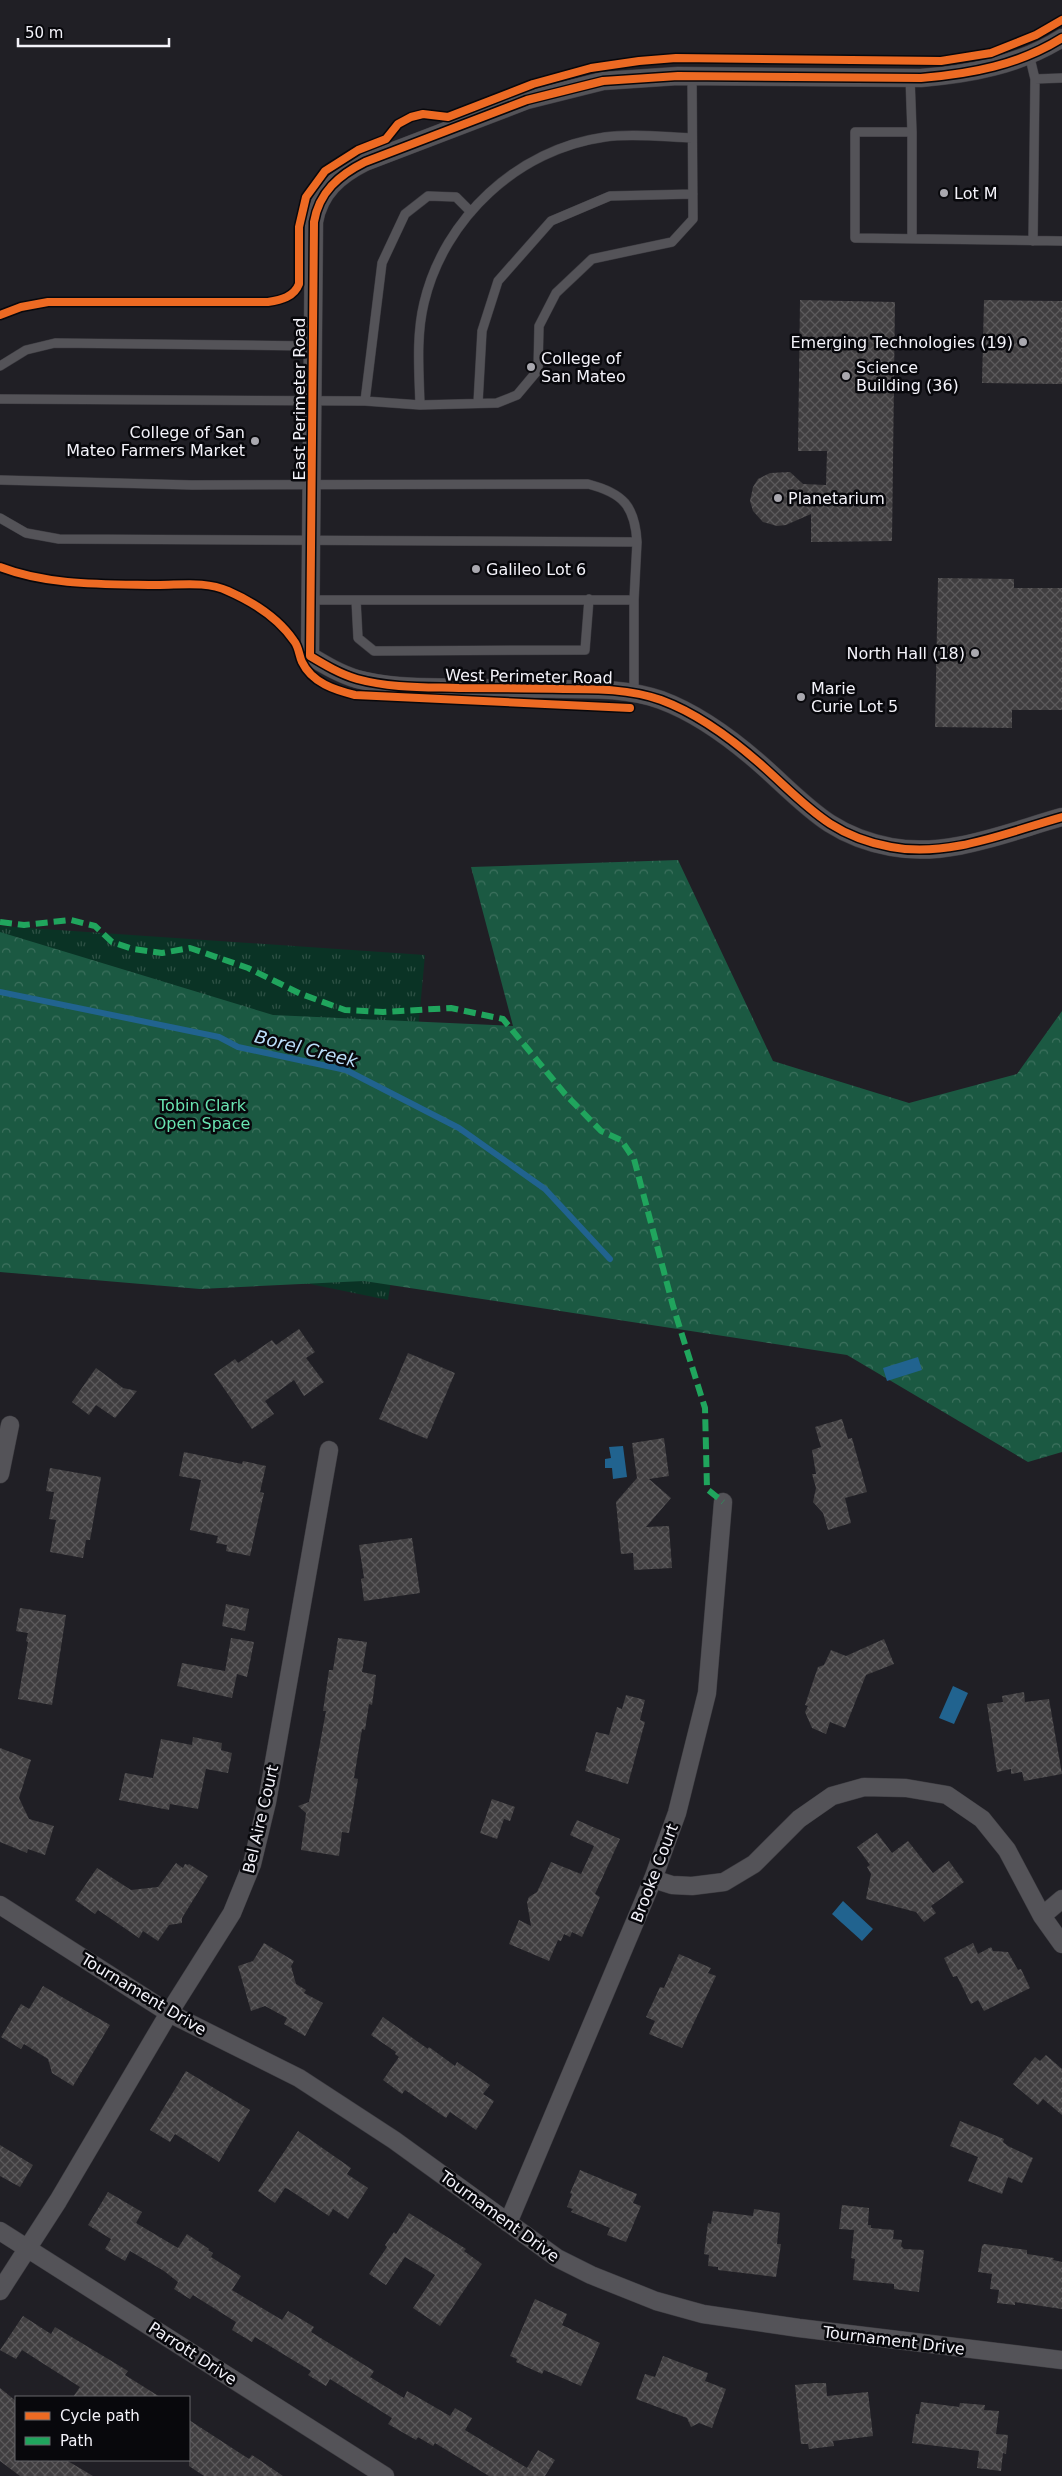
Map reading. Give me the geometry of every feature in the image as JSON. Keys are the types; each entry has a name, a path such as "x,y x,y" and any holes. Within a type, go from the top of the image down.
{"street":[{"name":"East Perimeter Road","path":"310,656 309,541 313,485 311,402 315,215 325,193 345,173 365,162 518,104 566,89 603,81 643,77 692,76 910,77 982,71 1029,54 1062,38"},
{"name":"West Perimeter Road","path":"310,656 331,669 356,679 385,685 411,687 606,689 634,693 661,700 718,731 745,751 822,819 841,831 861,840 893,848 938,849 963,845 1062,817"},
{"path":"0,1474 10,1425"},
{"name":"Bel Aire Court","path":"0,2291 58,2201 169,2013 232,1913 252,1864 267,1802 329,1450"},
{"name":"Brooke Court","path":"508,2223 653,1879 677,1814 707,1693 723,1502"},
{"path":"653,1879 682,1886 724,1882 754,1864 799,1818 832,1796 864,1788 906,1788 947,1795 982,1819 1007,1850 1042,1916 1062,1944"},
{"path":"1042,1916 1062,1899"},
{"name":"Tournament Drive","path":"0,1905 169,2013 299,2078 394,2140 557,2258 591,2274 656,2301 703,2314 1062,2360"},
{"name":"Parrott Drive","path":"0,2231 385,2476"}],"lane":[{"path":"1029,54 1035,79 1033,241"},
{"path":"0,399 420,404 497,403 517,395 538,370 539,326 556,293 592,259 672,242 693,219 692,76"},
{"path":"910,77 912,239"},
{"path":"1035,79 1062,78"},
{"path":"912,132 855,132 855,238 1062,241"},
{"path":"420,404 419,334 424,303 435,267 458,228 503,180 534,159 569,145 606,136 692,138"},
{"path":"478,403 482,331 498,281 551,221 610,196 693,194"},
{"path":"365,402 382,263 405,214 428,196 456,197 471,212"},
{"path":"0,366 26,350 55,344 312,346"},
{"path":"0,480 92,484 588,484 608,489 626,503 636,521 634,693"},
{"path":"0,518 26,533 49,538 637,542"},
{"path":"356,600 358,638 374,651 384,651 585,650 589,599"},
{"path":"311,600 634,600"}],"green space":[{"path":"678,860 773,1061 909,1103 1017,1074 1062,1011 1062,1452 1028,1462 847,1355 364,1281 200,1289 0,1272 0,932 273,1015 513,1026 471,867"},
{"name":"Tobin Clark Open Space","path":"0,926 425,955 400,1226 388,1300 310,1284 0,1272"}],"water":[{"path":"918,1357 922,1370 887,1381 883,1368"},
{"path":"623,1446 627,1477 613,1479 612,1468 605,1468 605,1459 611,1458 609,1447"},
{"path":"953,1686 968,1693 954,1724 939,1718"},
{"path":"843,1901 873,1929 862,1941 832,1914"}],"building":[{"name":"Science Building (36)","path":"800,300 895,302 892,541 811,542 811,514 786,525 777,526 763,522 753,511 750,501 753,487 758,479 770,473 790,472 803,484 826,485 827,451 798,451"},
{"name":"Emerging Technologies (19)","path":"984,300 1062,301 1062,384 982,383"},
{"name":"North Hall (18)","path":"938,578 1014,579 1014,588 1062,588 1062,710 1012,710 1012,728 935,727"},
{"path":"299,1329 315,1352 306,1358 324,1382 304,1396 294,1380 265,1401 274,1414 252,1429 214,1374 235,1359 238,1363 272,1340 276,1345"},
{"path":"408,1353 455,1373 427,1439 379,1419"},
{"path":"96,1368 123,1388 137,1391 115,1418 96,1405 89,1415 72,1402"},
{"path":"842,1419 848,1439 852,1438 867,1492 845,1498 851,1523 828,1530 823,1513 813,1502 816,1488 812,1474 816,1474 812,1450 821,1447 815,1427"},
{"path":"664,1438 669,1476 649,1479 671,1498 646,1527 669,1526 672,1568 634,1570 633,1553 621,1554 616,1502 637,1478 632,1443"},
{"path":"184,1452 242,1464 243,1461 266,1466 260,1492 264,1493 250,1556 226,1551 227,1545 216,1543 218,1536 190,1530 201,1480 179,1476"},
{"path":"50,1468 101,1477 90,1540 86,1540 83,1558 50,1552 56,1520 49,1519 54,1492 46,1491"},
{"path":"412,1538 420,1593 364,1601 361,1579 364,1578 359,1545"},
{"path":"226,1604 249,1609 245,1631 222,1626"},
{"path":"20,1608 66,1615 52,1705 18,1699 28,1642 26,1641 28,1633 16,1631"},
{"path":"231,1638 254,1642 247,1677 237,1674 232,1698 177,1686 182,1663 225,1671"},
{"path":"338,1638 367,1642 362,1672 376,1675 372,1705 369,1704 365,1730 362,1729 354,1778 358,1779 349,1833 342,1832 339,1856 301,1850 306,1813 298,1806 309,1802 326,1711 323,1711 329,1670 333,1670"},
{"path":"884,1639 894,1664 866,1675 845,1728 830,1722 826,1734 812,1728 805,1712 808,1706 805,1705 818,1667 824,1665 831,1650 846,1656"},
{"path":"1024,1692 1025,1702 1049,1699 1062,1774 1024,1781 1022,1772 1011,1774 1011,1769 997,1772 987,1704 1003,1702 1002,1696"},
{"path":"626,1695 645,1700 640,1720 645,1722 628,1784 585,1771 596,1732 609,1735 617,1707 622,1709"},
{"path":"193,1737 222,1743 221,1750 232,1753 228,1773 206,1769 198,1809 170,1804 169,1810 119,1800 125,1773 153,1778 161,1739 192,1745"},
{"path":"0,1748 31,1760 19,1798 29,1819 54,1826 45,1855 28,1849 27,1853 0,1842"},
{"path":"492,1799 515,1807 510,1821 504,1819 497,1839 480,1833"},
{"path":"577,1820 620,1839 595,1894 600,1897 582,1937 572,1932 570,1937 564,1934 561,1941 558,1940 549,1961 509,1944 519,1920 531,1926 527,1902 529,1897 537,1892 551,1862 581,1874 594,1846 570,1835"},
{"path":"877,1833 892,1853 908,1841 933,1873 949,1861 964,1882 931,1906 936,1913 924,1922 916,1912 866,1899 871,1874 867,1867 870,1865 857,1847"},
{"path":"176,1863 183,1868 185,1864 189,1864 208,1876 182,1918 182,1923 169,1925 158,1941 143,1931 139,1938 98,1910 95,1914 75,1900 97,1868 131,1890 158,1887"},
{"path":"264,1943 294,1961 291,1966 296,1984 306,1990 304,1993 323,2003 305,2036 284,2024 287,2018 265,2006 251,2011 238,1966 253,1961"},
{"path":"973,1943 978,1954 991,1947 993,1951 1008,1952 1018,1970 1021,1969 1030,1988 984,2011 978,2000 971,2004 957,1976 953,1977 944,1958"},
{"path":"679,1954 711,1968 708,1973 716,1976 682,2048 649,2034 655,2021 646,2017 660,1987 664,1988"},
{"path":"43,1986 110,2025 73,2086 52,2073 48,2059 24,2044 21,2049 1,2037 21,2004 29,2009"},
{"path":"383,2017 428,2049 429,2047 455,2066 457,2062 490,2085 483,2094 494,2101 476,2130 450,2112 446,2118 405,2090 402,2094 383,2080 399,2057 395,2054 396,2052 371,2035"},
{"path":"1046,2055 1062,2069 1062,2115 1043,2099 1038,2105 1013,2084 1035,2057 1040,2061"},
{"path":"186,2071 250,2110 219,2162 175,2134 170,2142 150,2130"},
{"path":"960,2121 1004,2139 1003,2142 1008,2146 1033,2158 1022,2183 1008,2177 1002,2194 968,2181 978,2157 950,2146"},
{"path":"298,2131 351,2168 347,2174 368,2188 348,2219 333,2209 329,2216 285,2188 275,2203 258,2191"},
{"path":"0,2145 33,2165 20,2187 0,2176"},
{"path":"580,2170 637,2194 633,2203 641,2206 626,2242 607,2235 610,2228 571,2212 573,2209 567,2207 572,2194 570,2193"},
{"path":"108,2192 142,2212 136,2223 178,2248 187,2234 209,2249 213,2253 211,2257 241,2276 232,2290 282,2320 288,2311 314,2327 311,2332 374,2371 370,2377 404,2398 407,2391 450,2416 455,2408 472,2418 465,2430 527,2468 538,2450 555,2460 545,2476 489,2476 435,2443 433,2446 418,2437 416,2440 388,2424 392,2418 330,2379 326,2386 308,2375 311,2371 255,2337 252,2342 232,2330 236,2322 193,2295 190,2299 174,2289 178,2282 164,2271 130,2251 125,2261 105,2249 111,2239 88,2225"},
{"path":"842,2205 869,2208 868,2225 871,2225 871,2228 894,2230 893,2239 902,2240 901,2246 904,2249 924,2250 919,2292 894,2289 894,2284 853,2280 855,2259 851,2258 854,2230 839,2229"},
{"path":"754,2209 780,2213 777,2244 781,2244 776,2277 718,2270 718,2267 708,2266 709,2255 704,2254 708,2223 711,2224 713,2211 753,2216"},
{"path":"409,2213 466,2249 464,2251 482,2264 440,2326 413,2308 435,2275 405,2257 386,2285 369,2274 387,2247 385,2245 394,2232 396,2234"},
{"path":"984,2244 1027,2250 1027,2254 1054,2258 1053,2260 1062,2262 1062,2309 1015,2302 1015,2305 997,2303 999,2290 990,2289 992,2274 978,2272 982,2246"},
{"path":"535,2299 567,2314 562,2325 600,2343 581,2386 544,2370 542,2374 516,2362 517,2359 510,2356"},
{"path":"23,2316 51,2334 55,2327 128,2371 125,2375 158,2396 74,2396 80,2387 22,2350 16,2359 0,2350"},
{"path":"663,2356 708,2373 705,2381 726,2389 712,2428 699,2423 691,2427 687,2418 636,2399 645,2374 655,2377"},
{"path":"826,2383 827,2396 868,2392 873,2436 833,2441 834,2446 809,2449 808,2444 801,2444 795,2385"},
{"path":"0,2388 15,2400 15,2461 68,2461 93,2476 20,2476 0,2461"},
{"path":"921,2402 959,2407 960,2403 985,2405 984,2410 999,2411 996,2434 1008,2435 1006,2454 1003,2453 1001,2471 977,2468 979,2451 912,2443 916,2414 919,2414"},
{"path":"190,2421 249,2459 252,2455 283,2476 204,2476 189,2466"}],"waterway":[{"name":"Borel Creek","path":"0,992 219,1037 238,1047 346,1070 459,1128 545,1189 610,1259"}],"marked path":[{"path":"0,922 24,925 71,920 95,926 112,942 133,949 162,953 190,948 248,968 301,994 345,1010 383,1012 451,1008 503,1019 565,1094 601,1131 621,1140 634,1159 673,1306 705,1408 707,1489 723,1502"}],"cycle path":[{"path":"0,315 21,307 48,302 268,302 286,297 294,292 299,284 299,227 306,197 325,171 358,150 386,139 398,124 411,117 423,114 448,117 533,84 591,68 639,61 676,58 941,61 991,53 1036,35 1062,20"},
{"path":"1062,38 1029,55 994,67 958,74 921,78 678,76 603,81 527,100 365,162 339,179 325,193 314,222 310,656 345,675 382,684 433,687 601,690 649,696 689,713 730,739 809,808 837,828 870,842 891,847 934,849 956,846 978,842 1062,817"},
{"path":"0,567 38,578 77,583 194,584 220,588 256,606 281,625 296,643 306,669 318,680 332,688 355,695 630,708"}],"place":[{"name":"Lot M","path":"944,193"},
{"name":"Emerging Technologies (19)","path":"1023,342"},
{"name":"College of San Mateo","path":"531,367"},
{"name":"Science Building (36)","path":"846,376"},
{"name":"College of San Mateo Farmers Market","path":"255,441"},
{"name":"Planetarium","path":"778,498"},
{"name":"Galileo Lot 6","path":"476,569"},
{"name":"North Hall (18)","path":"975,653"},
{"name":"Marie Curie Lot 5","path":"801,697"}]}
